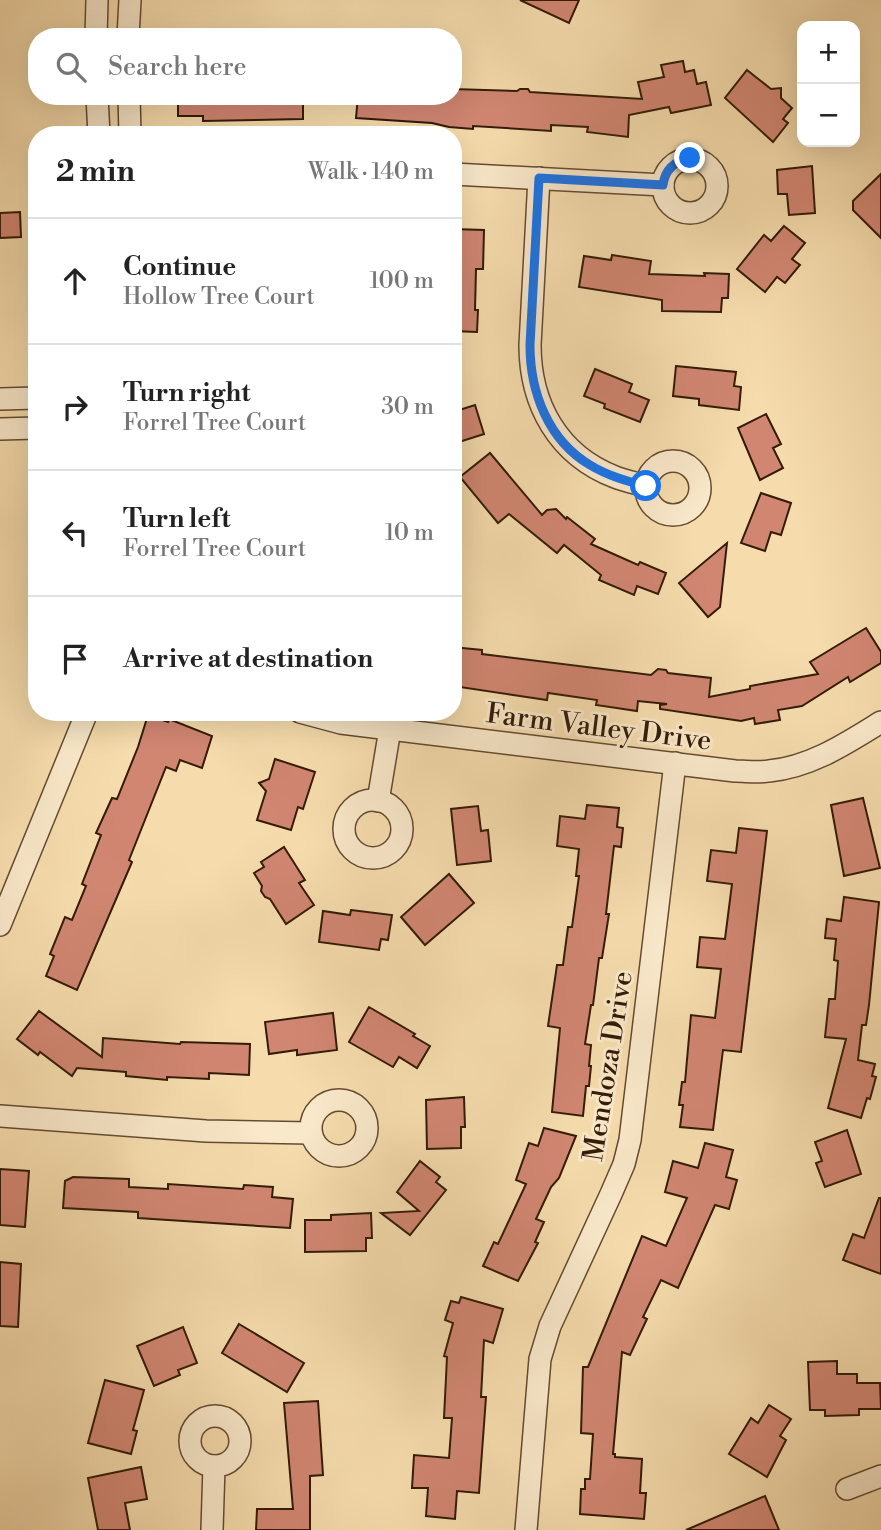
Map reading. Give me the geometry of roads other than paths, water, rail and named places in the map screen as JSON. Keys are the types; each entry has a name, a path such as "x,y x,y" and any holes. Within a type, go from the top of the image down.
{"street":[{"path":"96,28 97,0"},
{"path":"128,28 130,0"},
{"path":"97,105 99,126"},
{"path":"129,105 130,126"},
{"path":"462,174 663,185"},
{"path":"539,178 530,345 530,370 537,398 552,428 568,447 589,465 615,478 646,486"},
{"path":"0,399 28,398"},
{"path":"0,429 28,428"},
{"path":"0,925 83,721"},
{"name":"Farm Valley Drive","path":"334,721 735,771 769,771 802,764 838,749 880,724"},
{"path":"378,801 390,729"},
{"name":"Mendoza Drive","path":"526,1530 540,1359 550,1326 624,1164 630,1140 675,763"},
{"path":"0,1116 206,1131 311,1133"},
{"path":"212,1530 214,1466"},
{"path":"847,1489 881,1476"}]}
